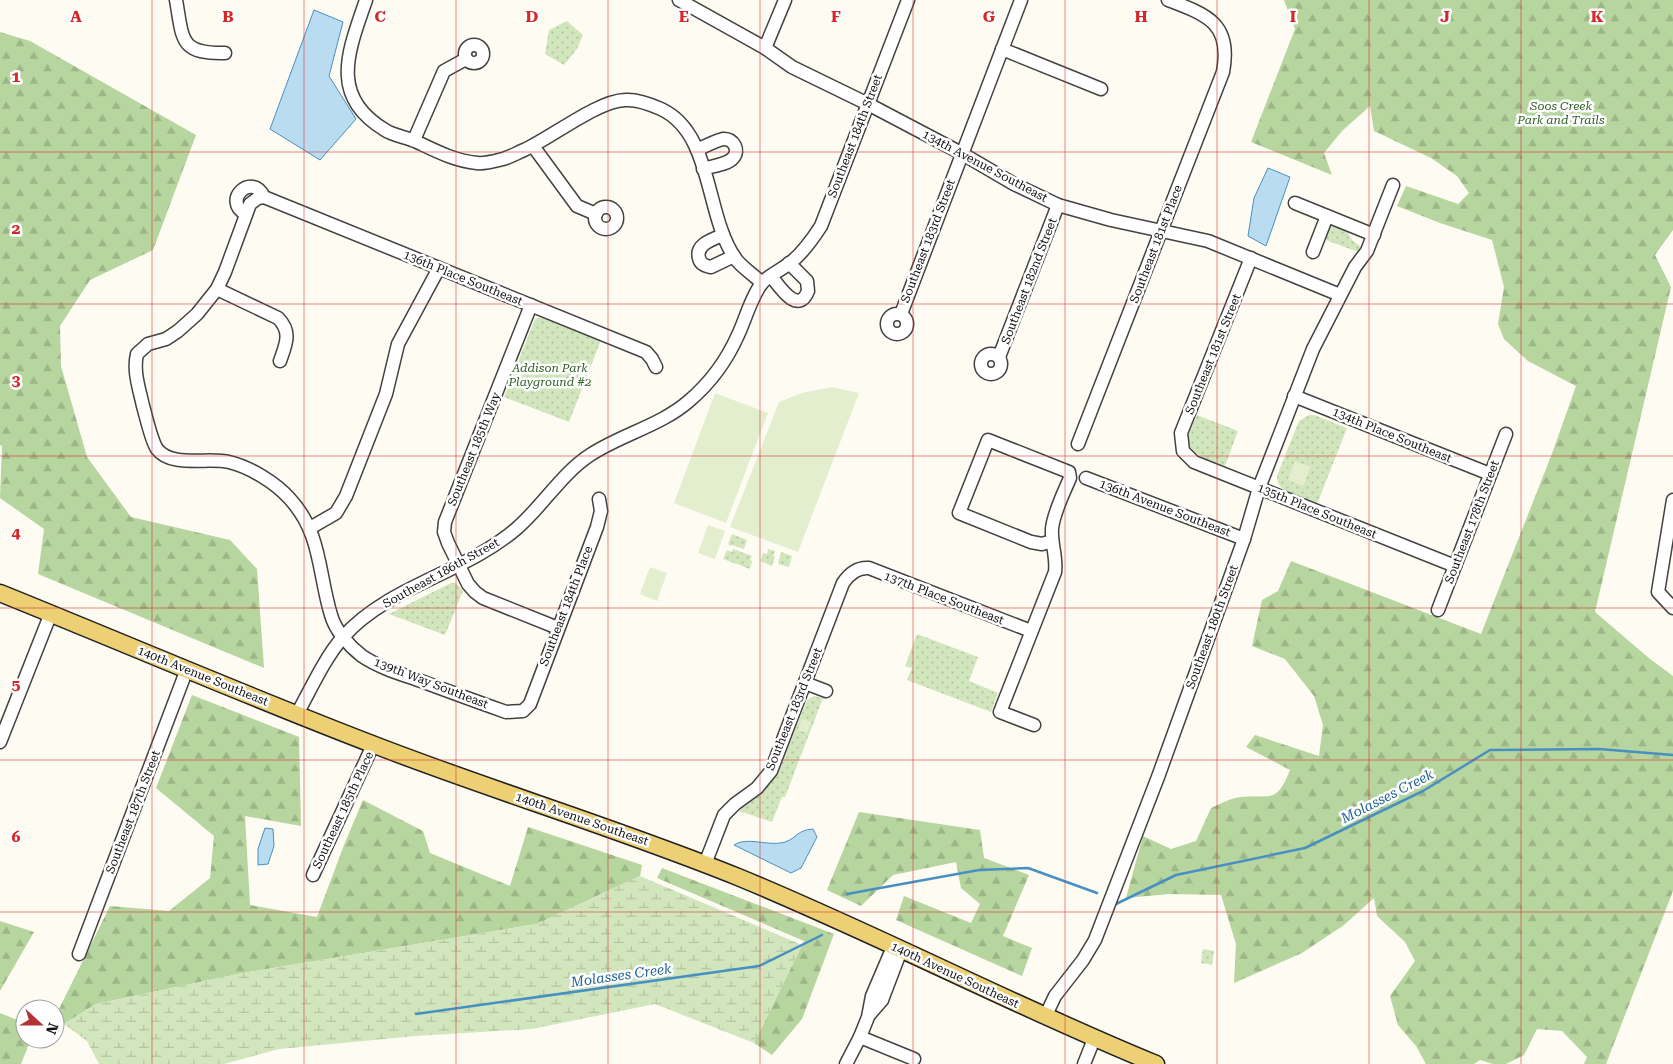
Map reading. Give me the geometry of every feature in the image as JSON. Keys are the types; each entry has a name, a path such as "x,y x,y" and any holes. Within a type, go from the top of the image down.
{"main road":[{"name":"140th Avenue Southeast","path":"0,593 373,745 640,839 705,864 816,910 1045,1017 1156,1064"}],"street":[{"path":"176,0 186,43 195,51 224,53"},
{"path":"366,0 350,47 346,74 350,93 364,114 386,131 414,140 451,158 479,163 506,158 533,146 604,105 624,100 646,102 664,110 680,121 697,150 723,235 734,256 789,298 794,300 803,299 808,291 807,282 789,264"},
{"name":"134th Avenue Southeast","path":"679,0 765,48 792,67 868,104 961,153 1014,184 1058,205 1111,220 1208,241 1340,295"},
{"path":"765,48 785,0"},
{"name":"Southeast 184th Street","path":"738,336 753,299 767,280 789,264 807,247 821,226 908,0"},
{"name":"Southeast 183rd Street","path":"901,314 1021,0"},
{"name":"Southeast 181st Place","path":"1078,444 1223,72 1226,58 1220,30 1207,18 1168,0"},
{"path":"1002,49 1101,89"},
{"path":"414,140 444,71 466,59"},
{"path":"697,150 723,139 731,141 736,147 735,154 731,160 703,169"},
{"path":"533,146 577,206 596,214"},
{"name":"Southeast 180th Street","path":"1045,1017 1055,996 1083,960 1094,940 1156,783 1244,539 1259,488 1313,348 1355,267 1367,251 1393,185"},
{"name":"136th Place Southeast","path":"246,214 241,211 237,203 238,194 249,186 262,192 259,199 439,268 646,352 656,367"},
{"path":"259,199 250,204 217,289 278,318 286,325 287,337 280,361"},
{"path":"1295,203 1374,234"},
{"name":"Southeast 182nd Street","path":"999,357 1058,205"},
{"path":"1313,252 1327,216"},
{"path":"723,235 700,247 699,258 703,264 711,267 734,256"},
{"name":"Southeast 181st Street","path":"1183,451 1181,433 1251,258"},
{"path":"310,528 336,513 346,496 386,394 398,344 412,314 439,268"},
{"name":"139th Way Southeast","path":"217,289 197,314 178,331 166,339 148,344 137,354 135,369 147,422 157,449 166,456 177,460 228,462 246,469 269,482 290,498 310,528 319,556 330,614 335,627 362,656 386,668 506,712 523,710"},
{"name":"Southeast 185th Way","path":"531,305 445,522 444,532 458,565 468,584 475,592 483,598 558,628"},
{"name":"Southeast 186th Street","path":"297,714 322,668 343,637 367,615 391,600 482,552 515,530 538,508 564,478 587,457 607,444 647,428 671,415 709,382 738,336"},
{"name":"134th Place Southeast","path":"1294,396 1490,474"},
{"name":"Southeast 178th Street","path":"1438,610 1506,434"},
{"path":"1034,725 1000,712 1055,572 1056,559 1052,541 1052,523 1070,478 1069,472 988,440 959,513 1031,542 1042,544 1052,541"},
{"name":"135th Place Southeast","path":"1183,451 1194,462 1455,566"},
{"name":"136th Avenue Southeast","path":"1086,478 1244,539"},
{"name":"Southeast 184th Place","path":"523,710 530,704 597,526 601,511 600,499"},
{"path":"1673,500 1671,526 1658,592 1673,608"},
{"name":"137th Place Southeast","path":"857,570 869,568 1031,632"},
{"name":"Southeast 183rd Street","path":"705,864 724,815 735,804 757,788 771,771 843,583 848,576 857,570"},
{"path":"0,742 51,613"},
{"name":"Southeast 187th Street","path":"79,954 187,669"},
{"path":"805,684 826,692"},
{"name":"Southeast 185th Place","path":"313,875 373,745"},
{"path":"846,1064 868,1017 872,996 897,948"},
{"path":"860,1037 914,1059"},
{"path":"1084,1064 1094,1039"}],"green space":[{"name":"Soos Creek Park and Trails","path":"1284,0 1673,0 1673,230 1655,255 1671,287 1595,612 1673,676 1673,891 1606,1064 1584,1064 1587,1057 1562,1031 1537,1029 1524,1055 1506,1064 1493,1064 1480,1060 1474,1064 1426,1064 1416,1046 1398,1025 1390,996 1415,961 1405,942 1377,916 1374,898 1344,925 1302,953 1234,983 1236,944 1221,895 1169,894 1126,898 1143,836 1171,849 1196,841 1211,808 1237,798 1272,796 1281,789 1290,770 1246,747 1255,735 1319,756 1323,725 1314,696 1285,659 1252,646 1262,600 1278,591 1291,561 1481,634 1553,451 1576,386 1528,361 1504,339 1498,324 1504,287 1492,240 1440,223 1397,206 1406,186 1458,204 1469,193 1457,176 1431,158 1374,131 1370,106 1342,131 1324,153 1332,175 1251,142 1295,29"},
{"path":"567,21 583,35 577,49 564,65 545,54 549,30"},
{"path":"0,32 30,41 196,135 153,250 90,280 60,326 61,366 87,457 131,517 230,540 257,569 264,668 38,574 44,529 0,498 2,446 0,445"},
{"path":"1328,225 1347,231 1352,240 1360,246 1358,252 1323,239"},
{"name":"Addison Park Playground #2","path":"542,317 601,340 569,422 504,397 535,319"},
{"path":"832,387 859,393 798,552 730,527 779,402 802,393"},
{"path":"715,393 768,413 726,523 674,503"},
{"path":"1197,415 1238,431 1225,466 1196,453 1189,444 1190,429"},
{"path":"1309,415 1314,415 1347,428 1317,504 1284,491 1278,483 1277,476 1299,421"},
{"path":"1295,461 1311,467 1303,486 1288,480"},
{"path":"708,525 725,531 715,559 698,553"},
{"path":"732,534 747,540 744,549 728,544"},
{"path":"733,549 752,556 750,569 723,559 727,550 732,552"},
{"path":"768,549 775,551 772,566 760,561 763,553 767,554"},
{"path":"781,552 792,556 789,567 778,564"},
{"path":"650,567 667,573 657,601 640,594"},
{"path":"451,583 456,583 463,591 445,635 389,614"},
{"path":"917,634 978,657 969,681 998,693 991,712 907,680 912,668 905,666"},
{"path":"192,695 299,737 301,826 245,816 250,905 317,917 363,800 423,831 430,853 510,886 528,827 642,865 640,876 537,924 243,973 96,1004 65,1023 64,999 110,906 169,911 210,878 214,836 156,788"},
{"path":"814,696 823,698 785,797 782,797 772,822 739,811 761,793 779,771 807,700"},
{"path":"802,719 811,722 807,733 798,730"},
{"path":"859,812 980,830 984,858 1029,875 1003,936 1032,948 1022,976 896,920 904,896 971,923 980,904 961,888 956,862 893,875 861,906 827,890"},
{"path":"662,868 834,934 802,1019 772,1055 754,1043 804,941 657,878"},
{"path":"640,876 802,945 754,1043 655,1004 532,1029 416,1036 279,1049 224,1064 99,1064 87,1041 65,1025 96,1004 243,973 537,924"},
{"path":"0,921 34,932 0,991"},
{"path":"1203,949 1214,951 1212,965 1201,963"},
{"path":"0,1013 15,1019 15,1049 27,1049 21,1064 0,1064"}],"water":[{"path":"314,10 343,22 329,76 356,119 320,160 270,129"},
{"path":"1268,168 1290,177 1266,246 1248,236 1254,198"},
{"path":"265,828 273,829 274,846 268,864 258,865 258,849"},
{"path":"813,829 817,837 801,868 791,873 734,845 745,841 785,842 800,832"}],"waterway":[{"name":"Molasses Creek","path":"1116,904 1176,875 1305,848 1423,791 1490,750 1599,749 1673,755"},
{"name":"Molasses Creek","path":"847,894 979,870 1028,868 1097,893"},
{"name":"Molasses Creek","path":"416,1014 759,966 822,935"}]}
